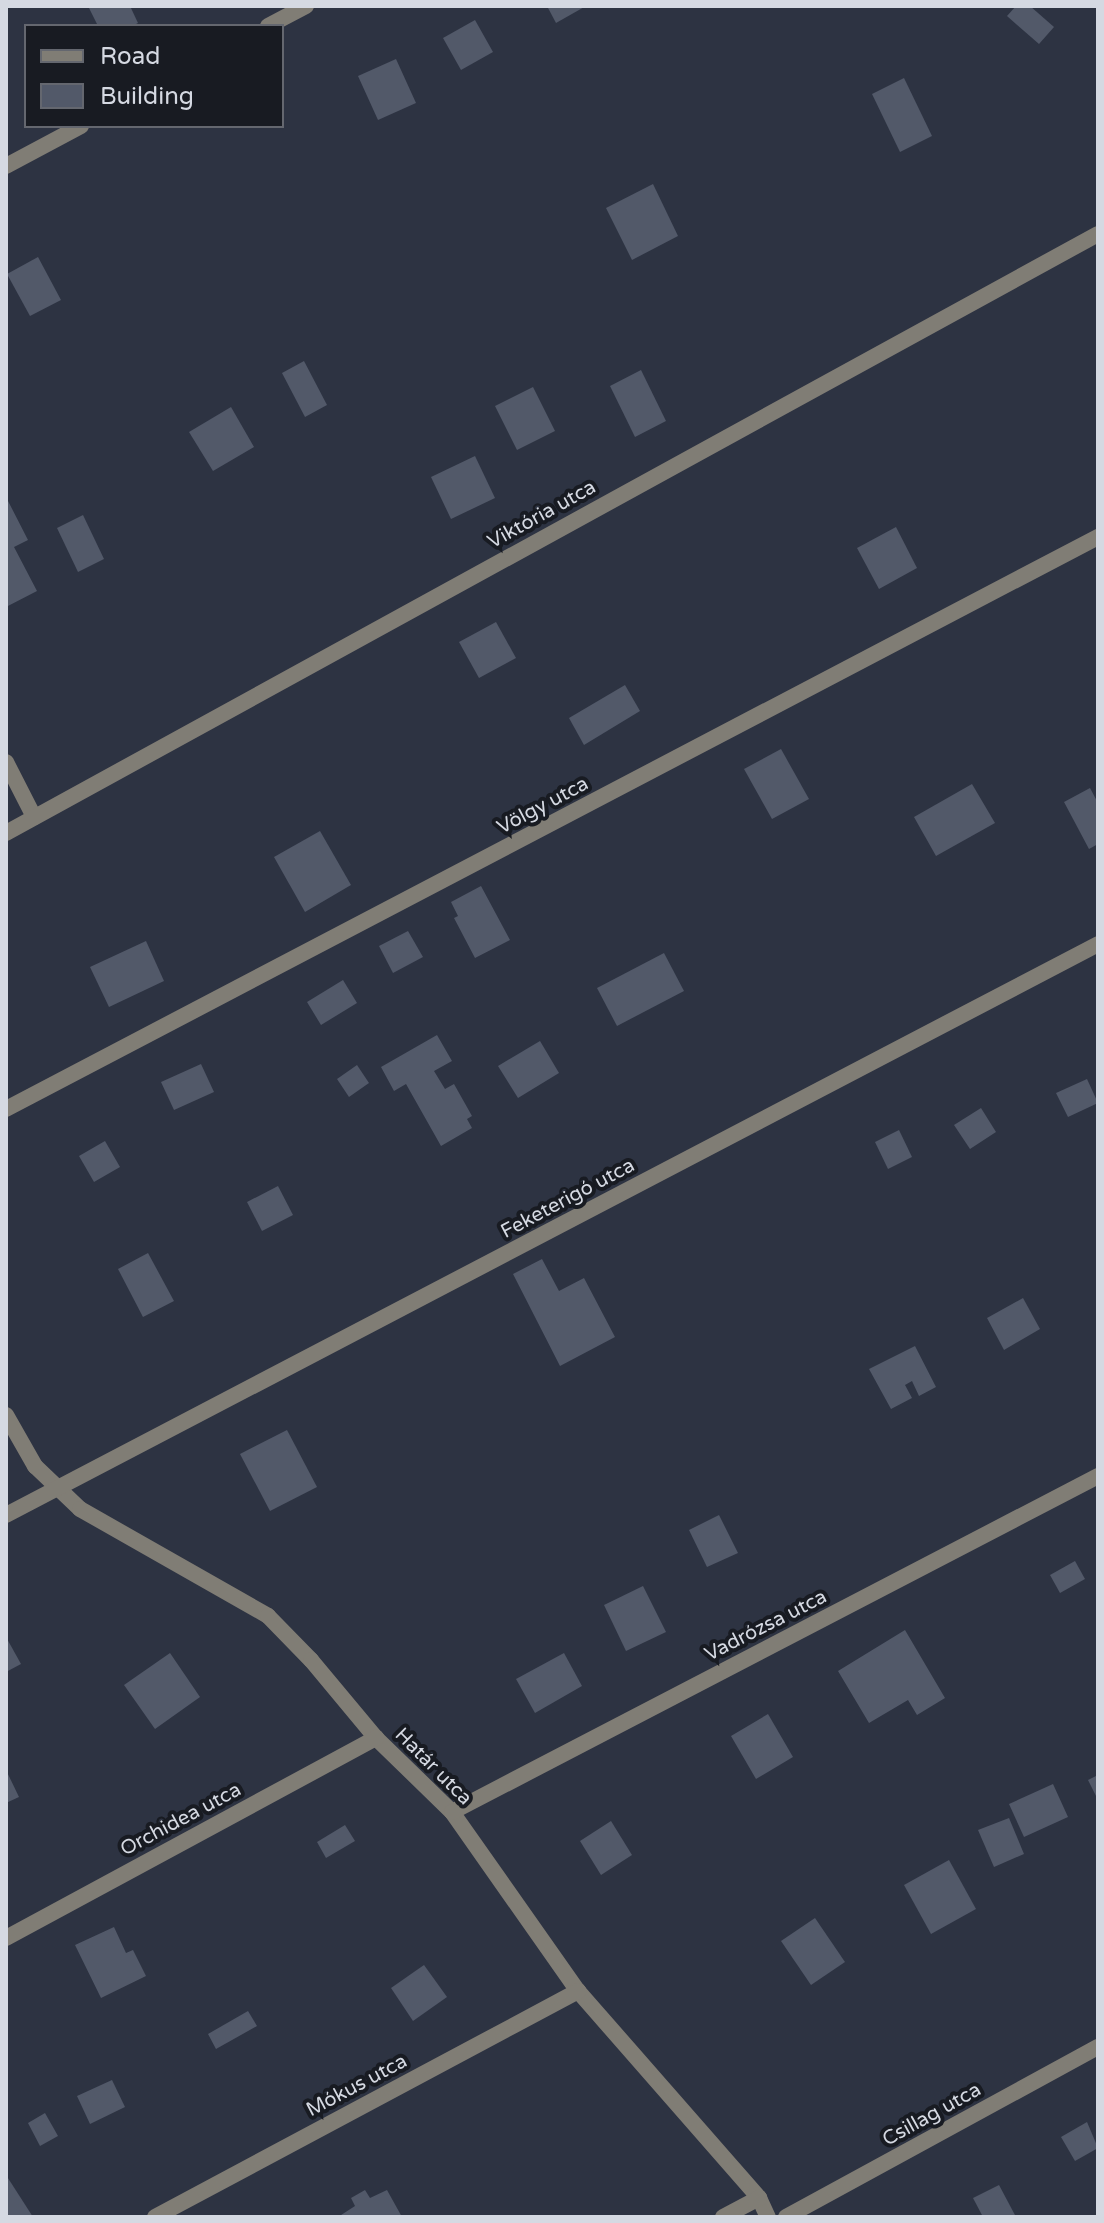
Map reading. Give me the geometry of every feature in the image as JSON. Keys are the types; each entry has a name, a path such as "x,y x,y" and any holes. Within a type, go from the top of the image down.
{"street":[{"path":"272,24 306,6"},
{"path":"6,166 77,128"},
{"name":"Viktória utca","path":"6,833 1098,234"},
{"name":"Völgy utca","path":"6,1109 1098,537"},
{"path":"6,762 34,817"},
{"name":"Feketerigó utca","path":"6,1515 1098,944"},
{"name":"Határ utca","path":"6,1415 35,1466 80,1509 268,1616 311,1660 376,1738 452,1812 578,1991 759,2198 768,2217"},
{"name":"Vadrózsa utca","path":"452,1812 1098,1476"},
{"name":"Orchidea utca","path":"6,1938 376,1738"},
{"name":"Mókus utca","path":"155,2217 578,1991"},
{"name":"Csillag utca","path":"786,2217 1098,2047"},
{"path":"723,2217 759,2198"}],"building":[{"path":"88,6 130,6 138,23 136,24 97,24"},
{"path":"547,6 586,6 556,23"},
{"path":"1016,6 1030,6 1054,27 1039,44 1007,16"},
{"path":"475,20 493,52 461,70 443,38"},
{"path":"396,59 416,103 378,120 358,76"},
{"path":"904,78 932,136 900,152 872,94"},
{"path":"653,184 678,236 632,260 606,208"},
{"path":"38,257 61,300 30,316 7,274"},
{"path":"304,361 327,405 305,417 282,373"},
{"path":"641,370 666,421 635,437 610,386"},
{"path":"533,387 555,431 517,450 495,406"},
{"path":"231,407 254,447 213,471 189,432"},
{"path":"475,456 495,498 451,519 431,477"},
{"path":"6,497 28,540 14,547 37,591 6,607"},
{"path":"83,515 104,559 78,572 57,528"},
{"path":"896,527 917,568 879,589 857,548"},
{"path":"496,622 516,658 479,678 459,642"},
{"path":"625,685 640,711 584,745 569,718"},
{"path":"781,749 809,799 772,819 744,769"},
{"path":"972,784 995,823 936,856 914,817"},
{"path":"1090,788 1098,803 1098,844 1089,849 1064,802"},
{"path":"320,831 351,885 305,912 274,857"},
{"path":"481,886 510,940 475,958 454,918 458,916 451,902"},
{"path":"408,931 423,957 393,973 379,946"},
{"path":"146,941 164,981 109,1007 90,967"},
{"path":"664,953 684,991 617,1026 597,988"},
{"path":"343,980 357,1003 321,1025 307,1002"},
{"path":"437,1035 452,1061 434,1071 445,1089 454,1084 472,1116 467,1119 472,1128 441,1146 406,1084 394,1091 381,1067"},
{"path":"540,1041 559,1073 518,1098 498,1066"},
{"path":"201,1064 214,1092 174,1110 161,1082"},
{"path":"357,1065 369,1083 349,1097 337,1079"},
{"path":"1087,1079 1098,1103 1068,1117 1056,1093"},
{"path":"981,1108 996,1132 970,1149 954,1125"},
{"path":"899,1130 912,1157 888,1169 875,1142"},
{"path":"105,1141 120,1167 94,1182 79,1156"},
{"path":"278,1186 293,1215 262,1231 247,1202"},
{"path":"148,1253 174,1301 143,1317 118,1269"},
{"path":"542,1259 559,1291 584,1278 615,1337 560,1366 513,1274"},
{"path":"1023,1298 1040,1329 1004,1350 987,1318"},
{"path":"915,1346 936,1387 919,1396 912,1381 905,1385 912,1398 891,1409 869,1369"},
{"path":"287,1430 317,1487 270,1511 240,1454"},
{"path":"719,1515 738,1553 707,1567 689,1530"},
{"path":"1075,1561 1085,1579 1060,1593 1050,1575"},
{"path":"643,1586 666,1632 626,1651 604,1605"},
{"path":"905,1630 945,1698 917,1715 908,1700 869,1723 838,1671"},
{"path":"6,1637 21,1664 6,1672"},
{"path":"170,1653 200,1697 155,1729 124,1685"},
{"path":"564,1653 582,1686 535,1713 516,1679"},
{"path":"768,1714 793,1757 756,1779 731,1736"},
{"path":"6,1770 19,1797 6,1803"},
{"path":"1098,1775 1098,1800 1088,1780"},
{"path":"1053,1784 1068,1817 1024,1837 1009,1804"},
{"path":"1009,1818 1024,1854 994,1867 978,1830"},
{"path":"611,1821 632,1855 601,1875 580,1841"},
{"path":"345,1825 355,1841 326,1858 317,1842"},
{"path":"949,1860 976,1909 931,1934 904,1885"},
{"path":"815,1918 845,1962 811,1985 781,1941"},
{"path":"114,1927 126,1953 133,1950 146,1976 101,1998 75,1945"},
{"path":"424,1965 447,1997 413,2021 391,1988"},
{"path":"248,2011 257,2026 216,2049 208,2034"},
{"path":"112,2080 125,2107 90,2124 77,2096"},
{"path":"45,2113 58,2136 40,2146 28,2123"},
{"path":"1087,2122 1098,2148 1075,2161 1061,2137"},
{"path":"6,2175 33,2217 6,2217"},
{"path":"999,2185 1016,2217 983,2217 973,2198"},
{"path":"365,2190 370,2198 387,2190 402,2217 338,2217 355,2206 351,2198"}]}
